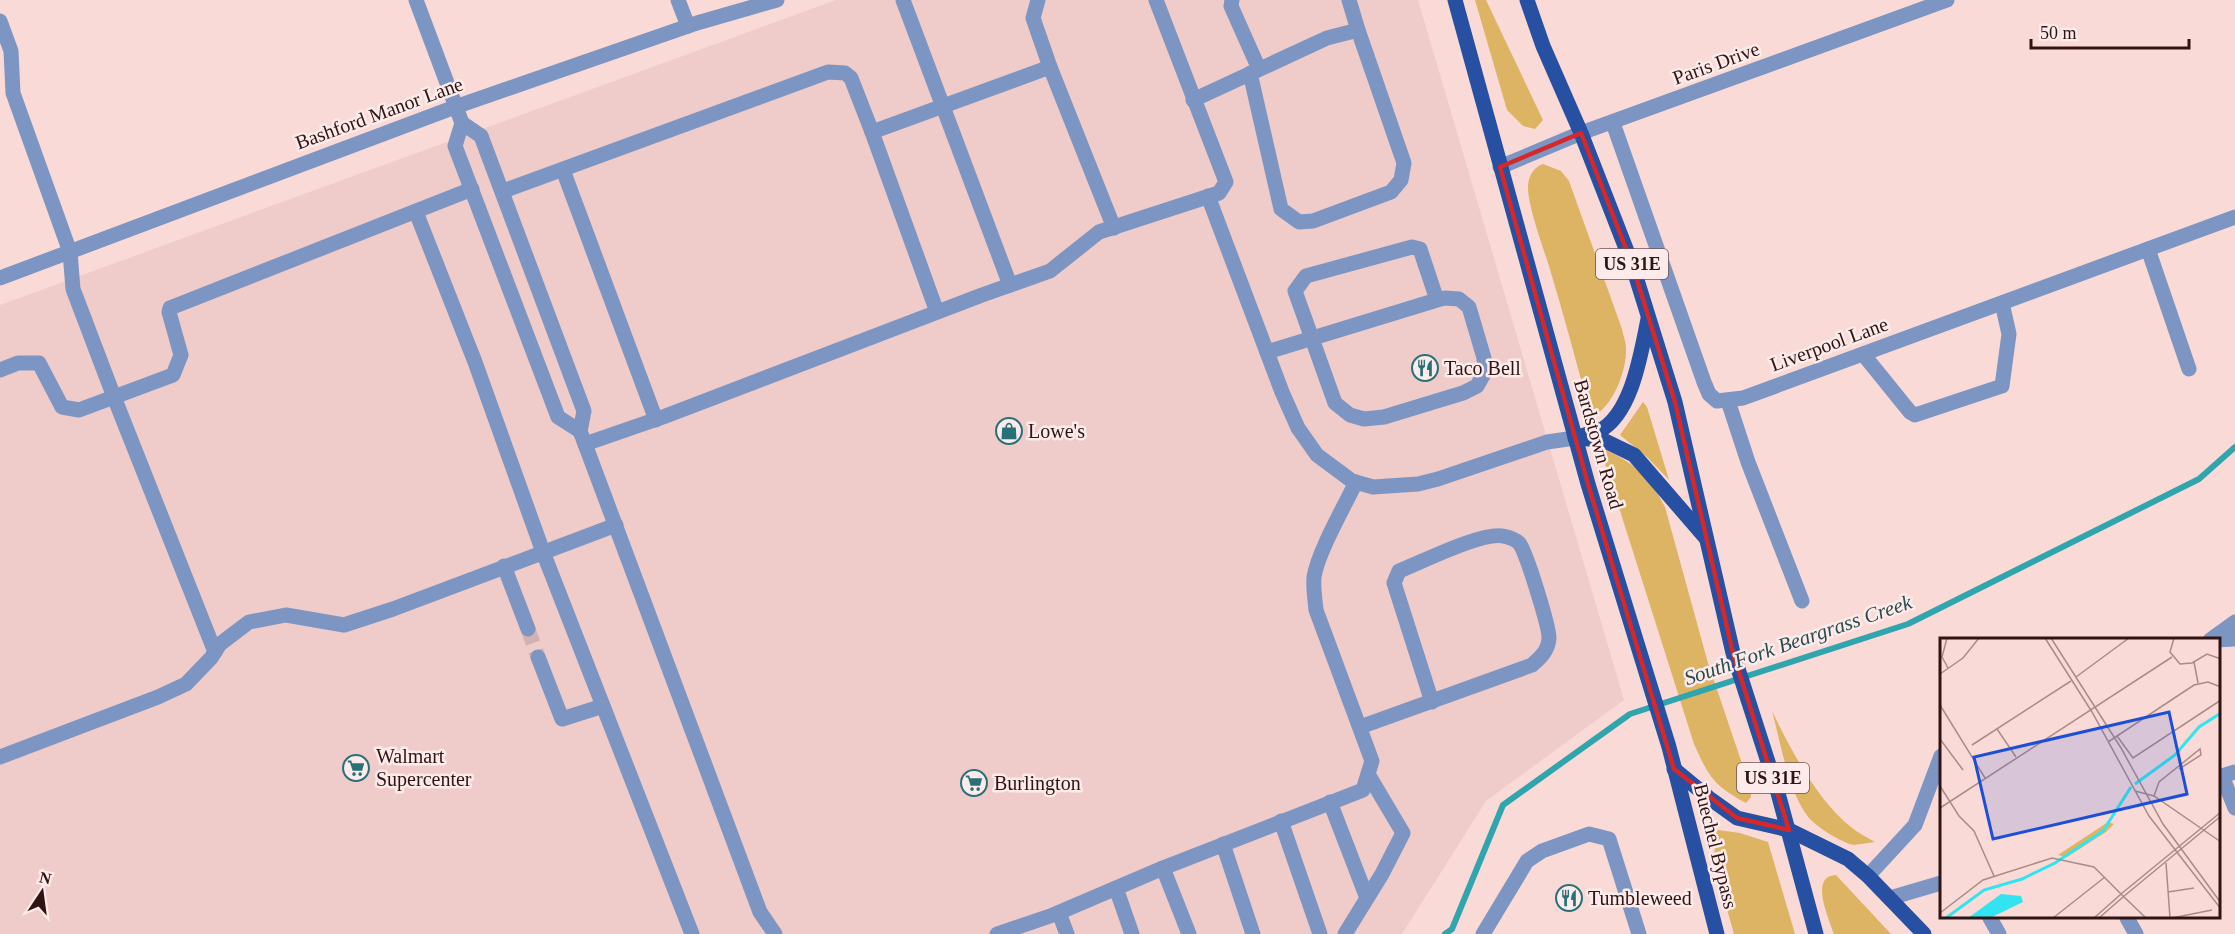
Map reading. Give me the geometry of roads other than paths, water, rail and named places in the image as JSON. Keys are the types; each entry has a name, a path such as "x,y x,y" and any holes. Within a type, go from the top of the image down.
{"main road":[{"name":"Bardstown Road","path":"1455,0 1575,438 1651,684 1674,769"},
{"name":"US 31E","path":"1527,0 1543,46 1581,133 1632,264 1676,402 1733,653 1789,831 1816,934"},
{"path":"1575,438 1600,430 1616,416 1636,377 1648,316"},
{"path":"1575,438 1603,440 1634,454 1707,539"},
{"path":"1674,769 1737,818 1789,831 1848,859 1868,876 1924,934"},
{"name":"Buechel Bypass","path":"1674,769 1717,934"}],"street":[{"path":"416,0 462,123 481,136 503,191 584,411 582,437 760,912 775,934"},
{"path":"678,0 688,26"},
{"path":"903,0 1010,285"},
{"path":"1038,0 1033,18 1114,228"},
{"path":"582,437 656,420 1050,271 1099,232 1219,193 1226,182 1156,0"},
{"path":"1232,0 1231,6 1255,71 1281,209 1299,222 1313,221 1391,192 1401,180 1404,163 1349,0"},
{"name":"Paris Drive","path":"1500,167 1581,133 1947,0"},
{"name":"Bashford Manor Lane","path":"0,278 455,107 688,26 768,1"},
{"path":"0,21 13,93 70,252 73,289 215,652"},
{"path":"1193,100 1327,38 1358,30"},
{"path":"872,132 1050,67"},
{"path":"503,191 828,72 845,73 851,78 872,132 937,312"},
{"path":"462,123 455,146 558,417 582,437"},
{"path":"1613,123 1704,382 1709,394 1717,401 1728,401 1748,462 1802,601"},
{"path":"563,170 656,420"},
{"path":"0,370 18,363 39,363 62,407 79,410 173,375 181,356 169,312 170,308 472,189"},
{"path":"1208,196 1298,428 1317,455 1327,464 1356,482 1373,487 1418,484 1547,442 1575,438"},
{"path":"416,212 475,362 543,552 692,934"},
{"name":"Liverpool Lane","path":"1728,401 1743,398 2235,218"},
{"path":"1267,352 1311,339 1437,300 1459,299 1469,307 1484,358 1485,372 1477,386 1418,407 1364,419 1350,415 1335,403 1311,339 1295,291 1305,276 1412,247 1419,249 1437,300"},
{"path":"2148,249 2189,369"},
{"path":"1863,354 1910,411 1916,415 2002,386 2009,334 2002,303"},
{"path":"1000,934 1059,913 1163,868 1363,790 1372,761 1317,610 1314,591 1314,575 1356,482"},
{"path":"0,757 158,697 186,684 231,634 249,621 286,615 344,625 393,609 616,525"},
{"path":"1360,727 1432,702 1532,665 1542,657 1547,648 1548,627 1525,552 1518,541 1494,535 1468,543 1399,572 1394,583 1396,593 1432,702"},
{"path":"504,566 528,629"},
{"path":"2213,638 2235,622"},
{"path":"2220,640 2235,639"},
{"path":"538,657 562,719 603,706"},
{"path":"1868,876 1915,825 1940,759"},
{"path":"1345,934 1403,833 1368,774"},
{"path":"2225,775 2235,808"},
{"path":"1330,802 1367,898"},
{"path":"1281,821 1320,934"},
{"path":"1483,934 1527,861 1542,851 1589,834 1609,839 1640,934"},
{"path":"1223,844 1253,934"},
{"path":"1163,868 1189,934"},
{"path":"1890,898 1940,883"},
{"path":"1116,888 1132,934"},
{"path":"1059,913 1067,934"},
{"path":"1991,919 1999,934"},
{"path":"2128,919 2136,934"}],"waterway":[{"name":"South Fork Beargrass Creek","path":"1445,934 1452,929 1503,805 1630,714 1908,624 2199,479 2235,447"}],"tunnel":[{"path":"528,629 538,657"}],"place":[{"name":"Taco Bell","path":"1425,368"},
{"name":"Lowe's","path":"1009,431"},
{"name":"Walmart Supercenter","path":"356,768"},
{"name":"Burlington","path":"974,783"},
{"name":"Tumbleweed","path":"1569,898"}]}
